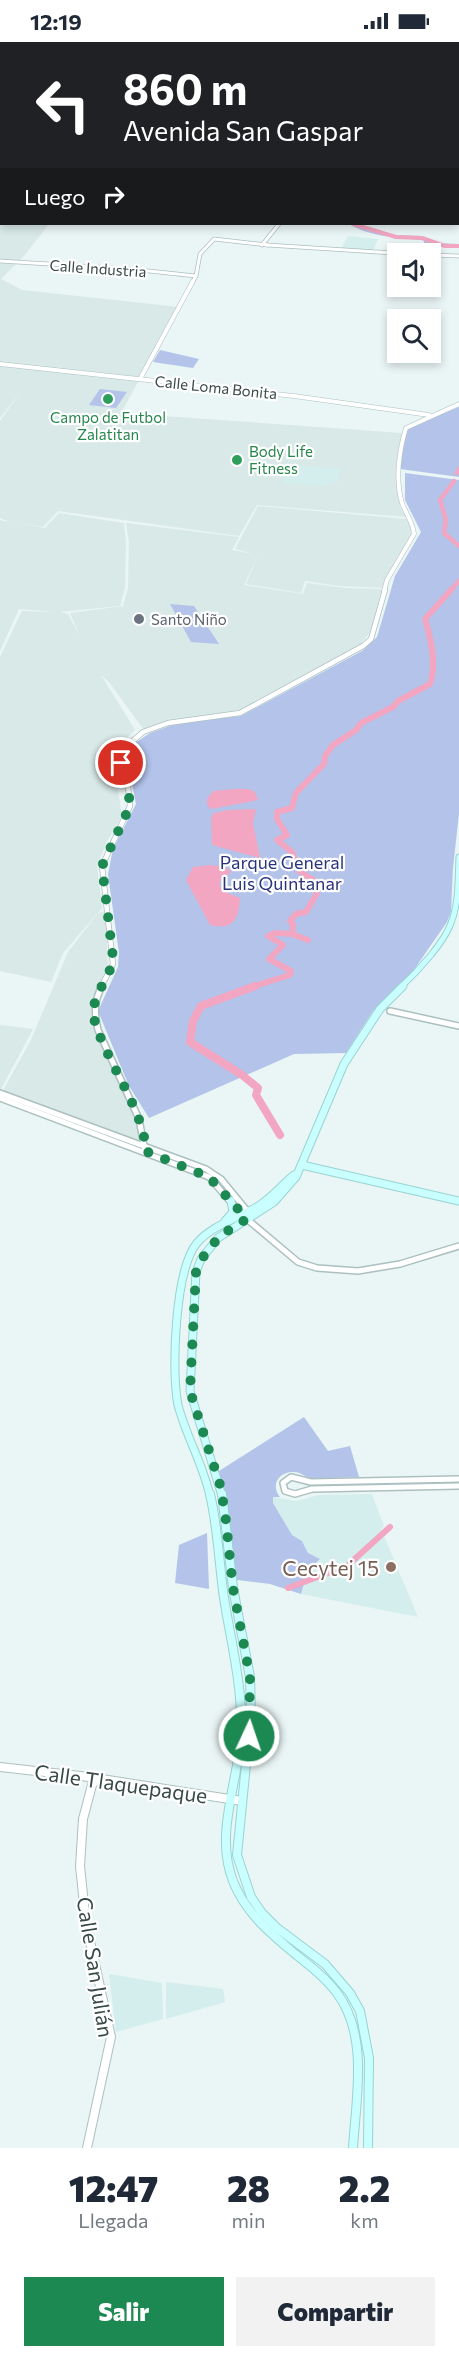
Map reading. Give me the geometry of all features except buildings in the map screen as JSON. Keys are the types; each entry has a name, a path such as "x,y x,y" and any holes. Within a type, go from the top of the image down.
{"main road":[{"path":"368,2148 369,2058 367,2037 360,2011 338,1978 325,1964 277,1928 262,1913 251,1897 237,1855 251,1714 250,1677 233,1588 221,1488 190,1391 196,1272 201,1259 218,1238 274,1202 298,1173 344,1064 380,1009 422,966 451,926 456,905 459,857"},
{"path":"302,1166 459,1201"},
{"path":"231,1201 233,1207 231,1216 191,1252 185,1270 174,1382 176,1395 209,1492 237,1675 241,1717 226,1851 232,1881 254,1918 326,1982 339,1997 348,2013 353,2027 357,2060 353,2148"},
{"path":"213,1230 249,1217"},
{"path":"179,1322 193,1323"}],"street":[{"path":"264,245 278,225"},
{"path":"141,379 196,276 200,253 214,239 264,245 387,253"},
{"path":"441,255 459,256"},
{"name":"Calle Industria","path":"0,261 130,269 196,276"},
{"name":"Calle Loma Bonita","path":"0,364 301,397 430,416"},
{"path":"145,1149 138,1117 94,1014 96,998 111,970 113,958 102,861 130,806 128,787 121,768 122,758 130,742 148,730 168,723 240,713 303,680 363,646 371,639 387,580 414,534 401,492 400,469 404,433 411,424 459,404"},
{"path":"390,1011 459,1026"},
{"path":"0,1093 145,1149 209,1177 231,1201 298,1262 327,1270 353,1271 381,1267 459,1246"},
{"path":"0,1098 214,1174 249,1217"},
{"path":"459,1479 311,1482 291,1477 285,1480 283,1487 285,1491 295,1494 312,1489 459,1486"},
{"path":"448,1479 449,1488"},
{"name":"Calle Tlaquepaque","path":"0,1767 242,1801"},
{"name":"Calle San Julián","path":"87,2148 111,2037 86,1923 80,1866 83,1819 93,1780"}],"shaded area":[{"path":"0,225 48,225 24,256 1,279 22,290 179,307 121,413 402,433 398,465 400,506 406,517 257,505 239,536 58,511 43,527 16,523 45,528 59,513 124,523 125,588 120,606 59,612 68,614 80,636 70,613 123,606 128,588 129,542 126,523 239,537 232,550 253,554 235,549 258,506 407,519 412,529 412,534 385,580 383,588 340,586 305,581 301,593 246,584 258,555 244,585 303,594 307,583 346,588 382,589 371,631 360,645 245,708 213,716 173,719 144,730 109,682 101,675 135,730 116,749 122,816 107,841 97,866 102,908 63,953 51,982 0,971 0,657 22,611 57,612 19,609 0,651 0,520 10,522 0,518 0,421 20,393 0,418"},
{"path":"348,236 378,239 373,251 341,249"},
{"path":"289,464 341,469 337,483 329,483 327,486 284,483 285,474 280,473"},
{"path":"249,789 255,792 258,800 211,809 207,805 207,799 213,791"},
{"path":"256,809 253,823 260,858 212,845 211,818 214,813"},
{"path":"210,865 225,867 232,872 222,877 219,885 225,892 240,898 234,921 225,926 210,925 186,880 193,867"},
{"path":"105,911 108,965 92,1000 91,1020 146,1145 1,1094 31,1040 68,952 98,913"},
{"path":"0,1025 33,1029 0,1091"},
{"path":"372,1494 384,1526 381,1529 418,1617 301,1594 314,1564 302,1541 292,1536 273,1503 273,1497 296,1501 319,1495"},
{"path":"109,1974 162,1983 163,2019 116,2032"},
{"path":"166,1982 223,1989 225,2002 166,2019"}],"green space":[{"path":"351,225 393,235 423,236 438,243 424,243 424,240 366,232"},
{"path":"441,243 459,244 459,248 441,246"},
{"path":"160,350 199,359 193,368 153,362"},
{"name":"Campo de Futbol Zalatitan","path":"100,389 127,392 116,408 89,405"},
{"path":"459,407 459,477 400,469 406,428"},
{"name":"Parque General Luis Quintanar","path":"405,473 459,480 459,813 451,912 447,922 413,971 373,1011 346,1053 294,1054 149,1118 129,1086 98,1011 118,967 119,953 108,874 113,849 136,804 127,759 132,745 150,733 175,724 241,716 362,651 377,637 395,576 421,532 405,500"},
{"path":"170,604 194,606 219,644 191,642"},
{"path":"304,1417 328,1451 350,1446 359,1477 311,1478 289,1472 280,1476 276,1484 280,1497 273,1497 273,1503 292,1535 302,1541 308,1553 320,1559 310,1571 301,1594 270,1584 237,1580 219,1471"},
{"path":"207,1533 209,1589 175,1583 179,1545"}],"waterway":[{"path":"356,225 396,237 422,238 445,246 459,246"},
{"path":"457,473 459,469"},
{"path":"454,481 440,500 446,520 444,533 459,546"},
{"path":"450,591 459,581"},
{"path":"292,934 293,924 290,921 296,914 306,912 317,893 313,880 299,871 292,852 277,840 287,835 277,819 277,812 292,808 296,793 324,764 325,756 333,745 356,730 361,723 393,707 398,701 430,684 433,660 425,619 451,590"},
{"path":"251,987 290,975 291,971 269,959 283,945 268,936 275,933 292,934"},
{"path":"292,934 308,940"},
{"path":"255,986 201,1006 193,1021 190,1042 242,1075 258,1088 256,1095 280,1135"},
{"path":"288,1588 347,1566 390,1527"}],"place":[{"name":"Campo de Futbol Zalatitan","path":"108,399"},
{"name":"Body Life Fitness","path":"237,460"},
{"name":"Santo Niño","path":"139,619"},
{"name":"Cecytej 15","path":"391,1567"}],"route":[{"path":"121,763 128,787 130,806 102,861 113,958 111,970 96,998 95,1020 138,1117 145,1151 199,1172 215,1181 247,1219 218,1238 209,1247 196,1272 189,1378 192,1404 221,1488 233,1588 250,1677 249,1736"}]}
